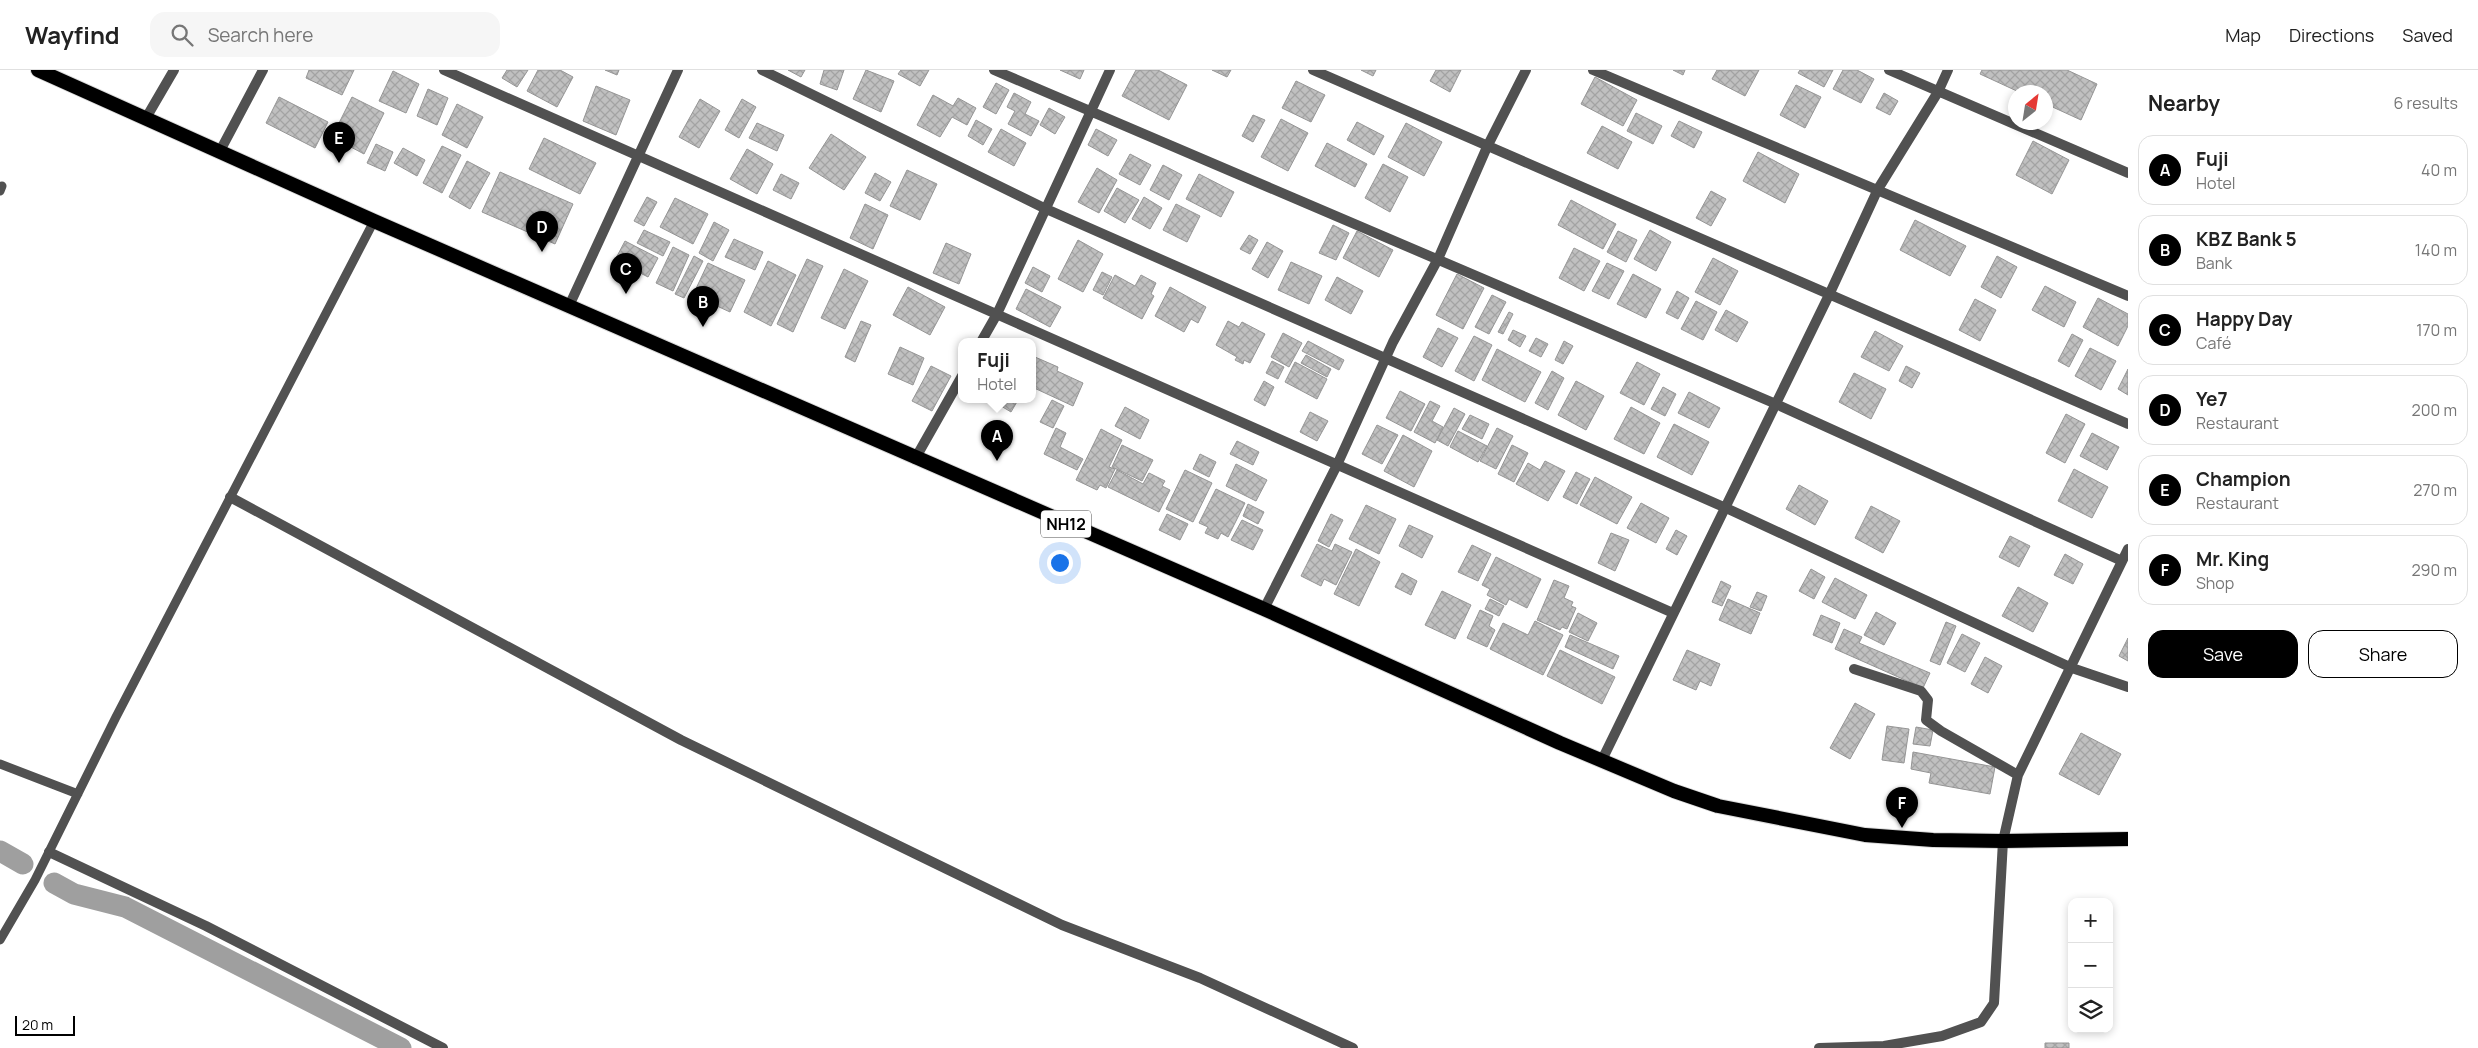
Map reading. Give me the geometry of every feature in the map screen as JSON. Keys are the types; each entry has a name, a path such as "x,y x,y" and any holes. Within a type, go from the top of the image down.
{"highway":[{"name":"NH12","path":"38,70 374,221 1264,609 1469,703 1674,791 1718,806 1832,830 1895,837 2003,841 2128,839"}],"street":[{"path":"146,118 174,70"},
{"path":"220,151 263,70"},
{"path":"444,70 1673,613"},
{"path":"569,306 678,70"},
{"path":"762,70 1044,208 1385,360 1726,508 2072,668 2128,687"},
{"path":"994,70 1776,404 2122,561"},
{"path":"983,338 997,314 1044,208 1110,70"},
{"path":"1313,70 2128,424"},
{"path":"1264,609 1337,466 1385,360 1438,259 1487,147 1526,70"},
{"path":"1593,70 2128,296"},
{"path":"1889,70 2128,173"},
{"path":"1602,760 1829,295 1878,189 1938,92 1948,70"},
{"path":"915,458 958,383"},
{"path":"230,498 690,744 1062,925 1200,978 1353,1048"},
{"path":"1819,1048 1893,1044 1942,1036 1981,1022 1994,1003 2003,841 2018,775 2072,668 2128,549"},
{"path":"1854,669 1921,691 1928,700 1926,720 1941,731 2018,775"},
{"path":"50,852 206,926 443,1048"}],"lane":[{"path":"0,940 50,852 78,794 374,221"},
{"path":"0,764 78,794"}],"building":[{"path":"309,70 354,70 342,95 306,78"},
{"path":"507,70 528,70 517,87 502,78"},
{"path":"538,70 560,70 573,77 557,107 527,91"},
{"path":"605,70 619,70 617,75"},
{"path":"788,70 805,70 801,77"},
{"path":"824,70 844,70 837,90 820,84"},
{"path":"866,70 894,81 881,112 853,99"},
{"path":"901,70 929,70 920,86 898,74"},
{"path":"1060,70 1084,70 1080,79"},
{"path":"1136,70 1158,70 1187,85 1169,120 1122,96"},
{"path":"1212,70 1231,70 1227,77"},
{"path":"1361,70 1376,70 1373,76"},
{"path":"1436,70 1461,70 1450,92 1430,81"},
{"path":"1673,70 1685,70 1683,75"},
{"path":"1717,70 1759,70 1745,96 1712,79"},
{"path":"1800,70 1833,70 1824,87 1798,73"},
{"path":"1843,70 1857,70 1874,79 1861,103 1833,89"},
{"path":"1982,70 2067,70 2097,84 2081,120 2053,107 2053,85 2008,85 2008,87 1980,74"},
{"path":"393,71 419,84 406,113 379,101"},
{"path":"1595,77 1637,100 1623,126 1581,104"},
{"path":"1296,81 1325,95 1311,122 1282,108"},
{"path":"996,83 1009,90 996,114 983,107"},
{"path":"1796,85 1821,97 1805,128 1780,115"},
{"path":"596,86 630,100 616,135 583,121"},
{"path":"428,89 448,98 437,125 417,116"},
{"path":"1014,93 1031,102 1025,114 1039,121 1031,136 1008,124 1015,111 1007,107"},
{"path":"1884,93 1898,101 1890,115 1876,108"},
{"path":"933,95 953,106 958,98 976,108 967,125 952,117 940,137 917,125"},
{"path":"279,97 328,122 315,148 266,123"},
{"path":"352,97 384,113 364,154 332,137"},
{"path":"700,99 720,111 699,148 679,137"},
{"path":"742,99 756,107 739,138 725,130"},
{"path":"457,104 483,117 467,148 442,135"},
{"path":"1049,108 1065,117 1055,134 1040,125"},
{"path":"1636,113 1662,126 1653,144 1627,131"},
{"path":"1253,115 1265,120 1253,142 1242,136"},
{"path":"1281,119 1308,133 1288,171 1261,157"},
{"path":"976,120 992,129 983,145 968,136"},
{"path":"1679,121 1702,132 1694,148 1671,136"},
{"path":"1357,122 1384,136 1374,155 1347,140"},
{"path":"757,123 784,135 777,151 749,138"},
{"path":"1406,123 1442,142 1424,176 1388,157"},
{"path":"1602,126 1632,142 1618,169 1587,153"},
{"path":"1001,129 1026,143 1014,166 988,152"},
{"path":"1096,129 1117,140 1108,156 1088,145"},
{"path":"831,134 866,157 844,190 809,168"},
{"path":"544,138 596,163 580,194 529,169"},
{"path":"2033,141 2069,160 2052,194 2016,175"},
{"path":"1327,143 1367,164 1355,187 1315,166"},
{"path":"376,144 393,152 385,171 367,163"},
{"path":"442,146 461,155 442,193 423,183"},
{"path":"403,148 425,160 417,176 394,163"},
{"path":"747,149 773,164 757,194 730,179"},
{"path":"1758,152 1799,174 1785,203 1743,181"},
{"path":"1130,154 1151,165 1140,185 1119,174"},
{"path":"467,161 490,173 470,209 449,197"},
{"path":"1383,164 1408,177 1390,212 1365,198"},
{"path":"1163,165 1182,175 1169,200 1150,190"},
{"path":"1097,168 1117,180 1099,213 1078,202"},
{"path":"907,170 937,184 920,220 890,206"},
{"path":"500,172 573,204 555,244 482,212"},
{"path":"875,173 891,182 880,201 865,193"},
{"path":"781,174 799,183 791,199 773,190"},
{"path":"1199,174 1234,192 1221,217 1186,199"},
{"path":"1117,188 1139,200 1125,223 1104,211"},
{"path":"1711,191 1726,199 1711,226 1696,218"},
{"path":"647,197 657,202 644,226 634,221"},
{"path":"1144,197 1162,208 1150,229 1132,219"},
{"path":"675,198 708,214 693,244 660,227"},
{"path":"1571,200 1616,224 1603,249 1558,225"},
{"path":"865,204 888,215 873,249 850,238"},
{"path":"1176,204 1200,216 1187,242 1163,230"},
{"path":"1915,220 1966,246 1950,276 1900,250"},
{"path":"714,222 729,230 713,261 699,253"},
{"path":"1333,225 1349,233 1336,260 1319,253"},
{"path":"644,230 670,242 663,256 637,243"},
{"path":"1650,230 1671,242 1656,271 1634,259"},
{"path":"1357,231 1393,250 1379,277 1343,258"},
{"path":"1618,231 1637,240 1626,262 1607,252"},
{"path":"1249,235 1258,240 1250,254 1240,249"},
{"path":"734,239 763,252 755,270 725,257"},
{"path":"1078,240 1103,254 1083,292 1058,279"},
{"path":"625,241 658,258 648,277 615,260"},
{"path":"1267,242 1283,251 1268,278 1252,269"},
{"path":"946,243 971,254 959,284 933,273"},
{"path":"673,247 689,255 673,291 656,283"},
{"path":"1574,248 1600,261 1584,291 1559,278"},
{"path":"694,256 703,261 684,298 675,294"},
{"path":"1997,256 2017,267 2001,298 1981,287"},
{"path":"1713,258 1738,271 1720,305 1695,292"},
{"path":"807,259 823,266 793,332 777,324"},
{"path":"768,261 796,275 771,326 744,312"},
{"path":"1291,262 1322,276 1309,304 1278,290"},
{"path":"708,263 745,280 730,312 693,295"},
{"path":"1607,263 1624,271 1609,299 1592,291"},
{"path":"1033,267 1050,276 1042,292 1025,283"},
{"path":"844,269 868,281 845,329 821,318"},
{"path":"1102,272 1112,277 1103,295 1093,290"},
{"path":"1457,274 1484,288 1463,329 1436,315"},
{"path":"1633,274 1661,289 1646,318 1617,304"},
{"path":"1115,275 1135,286 1141,275 1156,283 1151,294 1154,296 1142,319 1103,298"},
{"path":"1337,277 1363,291 1351,314 1325,300"},
{"path":"2045,286 2076,302 2064,327 2032,310"},
{"path":"908,287 945,307 930,335 893,315"},
{"path":"1170,287 1206,307 1198,323 1191,319 1184,332 1155,316"},
{"path":"1026,289 1061,307 1050,327 1016,309"},
{"path":"1677,291 1689,298 1678,319 1666,313"},
{"path":"1492,295 1506,302 1489,334 1475,327"},
{"path":"2098,298 2128,314 2128,326 2118,346 2083,327"},
{"path":"1975,299 1996,310 1980,341 1959,330"},
{"path":"1696,301 1717,312 1703,340 1681,329"},
{"path":"1726,310 1748,322 1737,342 1715,330"},
{"path":"1509,312 1513,314 1503,334 1498,332"},
{"path":"861,321 871,325 855,362 845,357"},
{"path":"1228,321 1239,327 1242,322 1265,334 1250,363 1244,360 1243,364 1235,360 1237,357 1216,345"},
{"path":"1438,328 1458,338 1442,367 1423,357"},
{"path":"1513,330 1526,336 1520,347 1508,340"},
{"path":"1875,331 1903,346 1889,371 1861,357"},
{"path":"1283,333 1302,343 1289,367 1271,357"},
{"path":"2072,334 2083,340 2069,367 2058,361"},
{"path":"1474,336 1492,345 1474,381 1455,371"},
{"path":"1536,338 1548,344 1541,357 1529,351"},
{"path":"1308,341 1344,360 1339,370 1302,351"},
{"path":"1564,341 1573,346 1563,364 1555,360"},
{"path":"900,347 924,358 913,385 888,374"},
{"path":"2090,348 2116,361 2101,390 2075,376"},
{"path":"1497,349 1541,372 1525,402 1482,380"},
{"path":"1306,355 1331,369 1327,377 1301,363"},
{"path":"1036,357 1058,367 1057,371 1083,383 1073,406 1036,389"},
{"path":"1272,361 1284,367 1278,379 1266,373"},
{"path":"1295,362 1327,379 1317,399 1285,382"},
{"path":"1637,362 1660,374 1644,405 1620,393"},
{"path":"931,366 951,376 932,411 912,401"},
{"path":"1906,366 1920,373 1912,388 1899,381"},
{"path":"2128,369 2128,395 2118,389"},
{"path":"1552,371 1564,378 1548,410 1535,403"},
{"path":"1854,373 1886,389 1871,419 1839,402"},
{"path":"1264,381 1274,387 1265,406 1254,400"},
{"path":"1576,381 1604,396 1586,430 1558,415"},
{"path":"1663,387 1676,394 1665,416 1651,409"},
{"path":"1400,391 1425,404 1411,431 1386,418"},
{"path":"1689,392 1720,408 1709,428 1678,413"},
{"path":"1052,400 1064,406 1053,428 1040,422"},
{"path":"1430,401 1440,406 1432,421 1443,427 1435,443 1414,432"},
{"path":"1002,403 1016,403 1011,412 1001,406"},
{"path":"1125,407 1149,420 1140,439 1115,426"},
{"path":"1631,407 1660,423 1644,454 1614,439"},
{"path":"1454,408 1465,414 1448,446 1437,440"},
{"path":"1310,412 1328,421 1317,441 1300,432"},
{"path":"2066,414 2085,424 2065,463 2046,453"},
{"path":"1470,415 1489,424 1482,439 1462,429"},
{"path":"1674,424 1709,442 1692,475 1657,457"},
{"path":"1377,425 1398,435 1382,464 1362,454"},
{"path":"1056,428 1066,433 1060,447 1083,459 1077,470 1044,454"},
{"path":"1497,428 1513,436 1496,469 1480,461"},
{"path":"1101,429 1122,440 1109,467 1115,469 1106,488 1100,485 1097,490 1076,480"},
{"path":"1458,431 1487,446 1478,462 1450,447"},
{"path":"2092,433 2119,447 2107,470 2080,456"},
{"path":"1403,435 1432,451 1414,487 1384,471"},
{"path":"1237,441 1259,452 1253,465 1230,454"},
{"path":"1122,445 1153,460 1142,481 1112,467"},
{"path":"1512,445 1528,453 1514,482 1498,474"},
{"path":"1200,454 1216,462 1209,477 1193,469"},
{"path":"1545,461 1565,471 1548,501 1516,484 1528,463 1540,470"},
{"path":"1236,464 1267,480 1256,501 1226,486"},
{"path":"2074,469 2108,487 2092,518 2058,501"},
{"path":"1117,470 1143,484 1149,473 1165,481 1162,486 1170,490 1159,512 1108,487"},
{"path":"1185,470 1212,483 1193,522 1166,509"},
{"path":"1576,472 1590,479 1577,504 1563,497"},
{"path":"1595,477 1632,497 1617,524 1580,505"},
{"path":"1799,485 1828,501 1815,525 1786,509"},
{"path":"1216,489 1245,503 1228,537 1221,533 1218,539 1205,533 1208,527 1199,523"},
{"path":"1641,503 1669,518 1656,543 1627,528"},
{"path":"1248,504 1264,512 1258,524 1243,516"},
{"path":"1366,505 1396,519 1379,554 1349,539"},
{"path":"1871,506 1900,521 1883,553 1855,538"},
{"path":"1167,514 1188,524 1180,540 1159,530"},
{"path":"1331,514 1343,520 1329,547 1318,541"},
{"path":"1242,520 1263,530 1253,550 1231,540"},
{"path":"1409,525 1433,536 1422,558 1399,546"},
{"path":"1676,530 1687,536 1677,555 1666,549"},
{"path":"1611,533 1629,540 1615,571 1598,563"},
{"path":"2010,536 2030,546 2019,567 1999,557"},
{"path":"1317,544 1332,551 1335,544 1352,552 1336,585 1324,579 1321,586 1301,576"},
{"path":"1472,545 1491,554 1478,581 1458,572"},
{"path":"1356,549 1380,562 1359,606 1334,594"},
{"path":"2065,554 2083,564 2073,584 2054,575"},
{"path":"1496,557 1541,579 1527,608 1509,599 1506,605 1487,595 1490,589 1482,585"},
{"path":"1811,569 1825,577 1814,599 1799,591"},
{"path":"1402,573 1417,581 1411,595 1395,587"},
{"path":"1835,578 1867,595 1855,619 1822,602"},
{"path":"1554,580 1569,586 1564,598 1573,602 1571,606 1576,608 1567,629 1562,627 1560,630 1537,620"},
{"path":"1721,581 1731,586 1722,606 1712,602"},
{"path":"2018,587 2048,603 2033,632 2002,616"},
{"path":"1442,591 1471,605 1455,639 1425,625"},
{"path":"1757,592 1767,596 1761,611 1750,607"},
{"path":"1490,599 1504,606 1499,616 1485,609"},
{"path":"1728,599 1760,613 1751,634 1719,620"},
{"path":"1480,610 1493,616 1489,626 1495,630 1487,647 1467,638"},
{"path":"1876,612 1896,623 1884,645 1864,635"},
{"path":"1578,613 1597,623 1588,641 1569,632"},
{"path":"1821,615 1840,623 1832,643 1813,635"},
{"path":"1535,621 1563,635 1543,675 1490,649 1503,623 1528,635"},
{"path":"1946,622 1956,626 1940,665 1930,661"},
{"path":"1844,629 1862,637 1859,643 1930,673 1923,688 1835,649"},
{"path":"1962,634 1980,643 1965,672 1947,663"},
{"path":"1570,635 1619,656 1613,669 1565,647"},
{"path":"2128,638 2128,661 2119,656"},
{"path":"1560,650 1615,677 1602,704 1547,676"},
{"path":"1687,650 1720,664 1711,686 1700,681 1696,690 1673,680"},
{"path":"1985,657 2002,666 1988,693 1971,684"},
{"path":"1855,703 1875,714 1850,759 1830,748"},
{"path":"1887,726 1909,729 1904,763 1882,760"},
{"path":"1916,727 1933,730 1930,746 1913,744"},
{"path":"2081,733 2121,754 2099,795 2059,774"},
{"path":"1913,752 1995,767 1990,794 1929,783 1931,773 1911,769"},
{"path":"2045,1043 2069,1043 2069,1048 2045,1048"}],"waterway":[{"path":"0,851 23,864"},
{"path":"54,883 74,894 125,907 401,1048"}],"place":[{"name":"Champion","path":"339,163"},
{"name":"Ye7","path":"542,252"},
{"name":"Happy Day","path":"626,294"},
{"name":"KBZ Bank 5","path":"703,327"},
{"name":"Fuji","path":"997,461"},
{"name":"Mr. King","path":"1902,828"}]}
